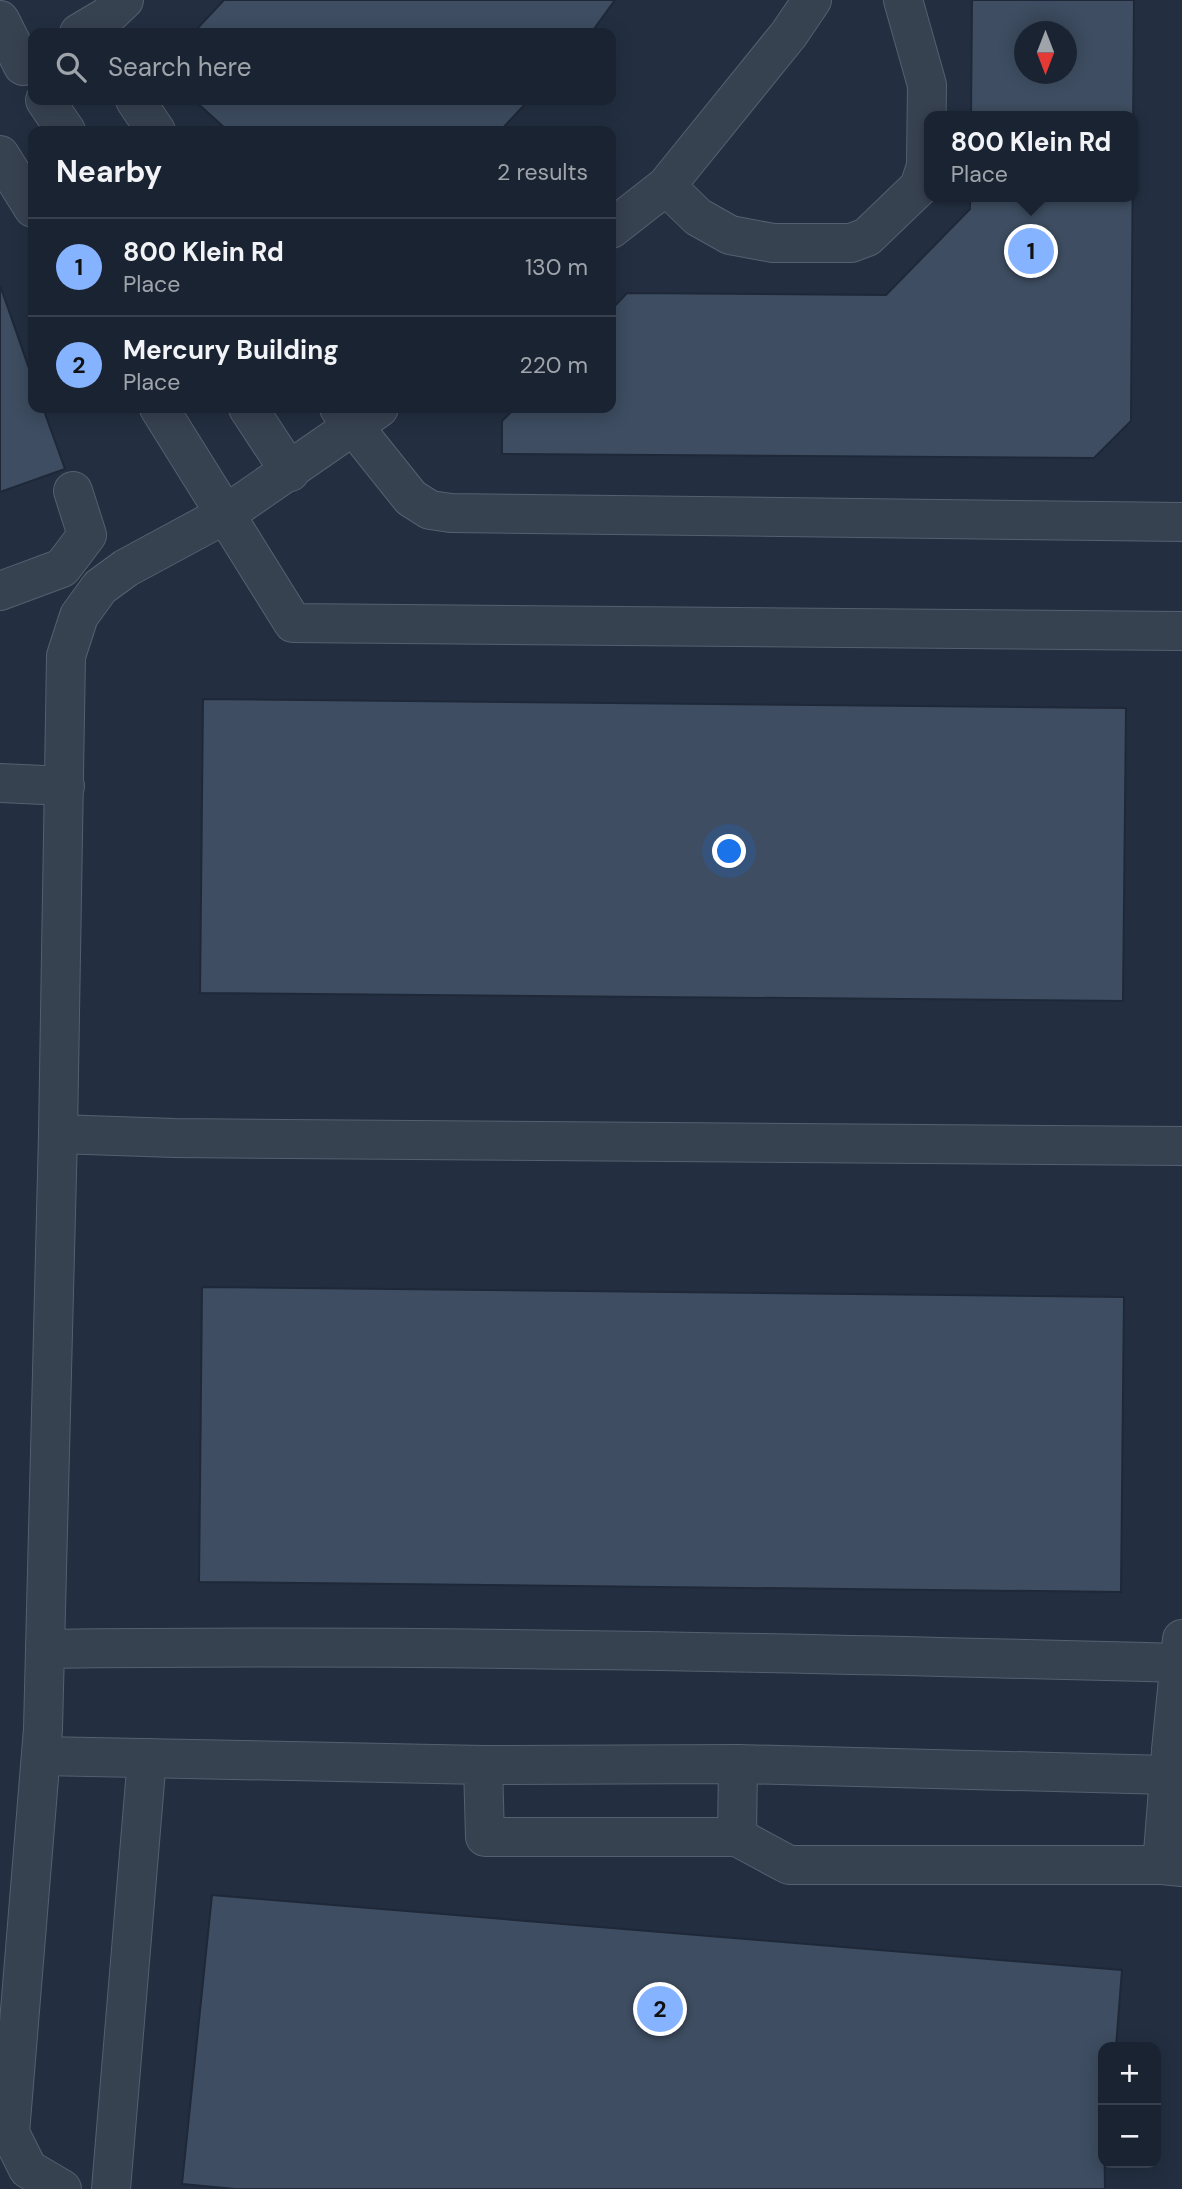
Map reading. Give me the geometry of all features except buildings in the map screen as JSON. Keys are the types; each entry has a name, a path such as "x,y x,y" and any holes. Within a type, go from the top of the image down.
{"lane":[{"path":"90,28 124,0"},
{"path":"616,225 666,186 789,34 811,0"},
{"path":"903,0 927,85 927,111"},
{"path":"0,20 22,71"},
{"path":"48,105 63,126"},
{"path":"138,105 153,126"},
{"path":"0,155 28,200"},
{"path":"666,186 698,217 730,235 773,243 851,243 867,237 919,187 924,172"},
{"path":"162,413 293,623 1182,631"},
{"path":"251,413 290,472"},
{"path":"62,2189 28,2169 10,2133 41,1756 58,1134 66,656 79,616 100,587 125,568 226,514 290,472 357,415 411,498 430,510 451,513 1182,522"},
{"path":"0,591 62,568 87,535 74,491"},
{"path":"0,783 65,786"},
{"path":"58,1134 174,1138 1182,1146"},
{"path":"44,1650 246,1647 877,1655 1181,1650 1174,1758 1172,1866 789,1864 737,1837 485,1837 483,1765"},
{"path":"41,1756 483,1765 1174,1758"},
{"path":"111,2189 147,1758"},
{"path":"737,1837 738,1764"}],"place":[{"name":"800 Klein Rd","path":"1031,251"},
{"name":"Mercury Building","path":"660,2009"}]}
